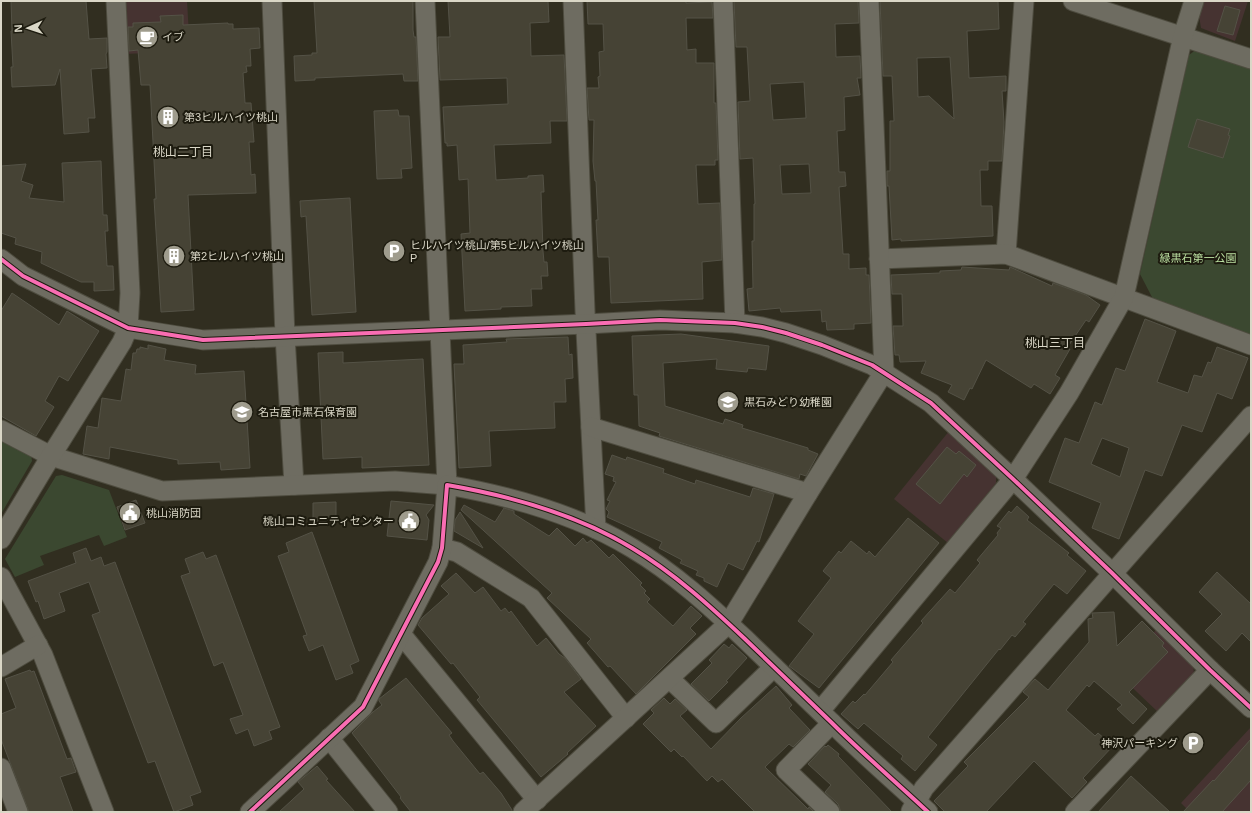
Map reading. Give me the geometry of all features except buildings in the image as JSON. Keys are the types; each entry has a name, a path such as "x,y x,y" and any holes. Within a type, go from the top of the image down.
{"street":[{"path":"1,540 122,342 128,328 130,293 116,1"},
{"path":"272,1 285,336 294,485"},
{"path":"250,812 363,707 438,562 442,548 447,485 425,1"},
{"path":"573,1 596,529"},
{"path":"723,1 735,324"},
{"path":"401,634 530,806 670,679 729,623 884,372 869,1"},
{"path":"1006,254 1024,1"},
{"path":"1073,1 1251,59"},
{"path":"830,812 786,770 1013,479 1069,393 1124,297 1183,36 1194,1"},
{"path":"879,259 1006,254 1251,345"},
{"path":"1,259 23,276 128,328 203,340 660,320 762,327 809,340 872,365 931,403 1112,573 1210,670 1251,708"},
{"path":"1,430 51,456 162,491 395,481 447,485 484,492 514,499 571,518 632,548 696,593 729,623 918,808 924,788 1251,416"},
{"path":"591,427 808,493"},
{"path":"442,548 457,552 531,598 626,718"},
{"path":"1,578 38,645 104,812"},
{"path":"1,667 38,645"},
{"path":"670,679 716,724 774,667"},
{"path":"1076,812 1210,670"},
{"path":"329,738 388,812"},
{"path":"1,768 18,812"}],"shaded area":[{"path":"122,1 187,1 190,51 125,54"},
{"path":"1204,1 1248,1 1235,41 1201,28 1199,16"},
{"path":"950,430 996,474 996,483 948,543 894,499"},
{"path":"1157,629 1193,662 1194,675 1159,713 1116,672"},
{"path":"1251,727 1251,812 1190,812 1181,803"}],"green space":[{"name":"緑黒石第一公園","path":"1197,49 1251,67 1251,336 1153,299 1140,274 1189,55"},
{"path":"1,439 31,454 32,461 1,514"},
{"path":"62,475 109,490 127,537 104,546 99,535 40,556 44,565 15,577 5,559 56,476"}],"cycle path":[{"path":"1,259 23,276 128,328 203,340 660,320 735,323 762,327 822,345 872,365 931,403 1112,573 1210,670 1251,708"},
{"path":"250,812 363,707 438,562 442,548 447,485 471,489 519,501 566,516 611,536 662,568 691,590 718,614 856,746 928,812"}],"place":[{"name":"イブ","path":"147,37"},
{"name":"第3ヒルハイツ桃山","path":"168,117"},
{"name":"ヒルハイツ桃山/第5ヒルハイツ桃山 P","path":"394,251"},
{"name":"第2ヒルハイツ桃山","path":"174,256"},
{"name":"黒石みどり幼稚園","path":"728,402"},
{"name":"名古屋市黒石保育園","path":"242,412"},
{"name":"桃山消防団","path":"130,513"},
{"name":"桃山コミュニティセンター","path":"409,521"},
{"name":"神沢パーキング","path":"1193,743"}],"district":[{"name":"桃山二丁目","path":"183,152"},
{"name":"桃山三丁目","path":"1055,343"}]}
